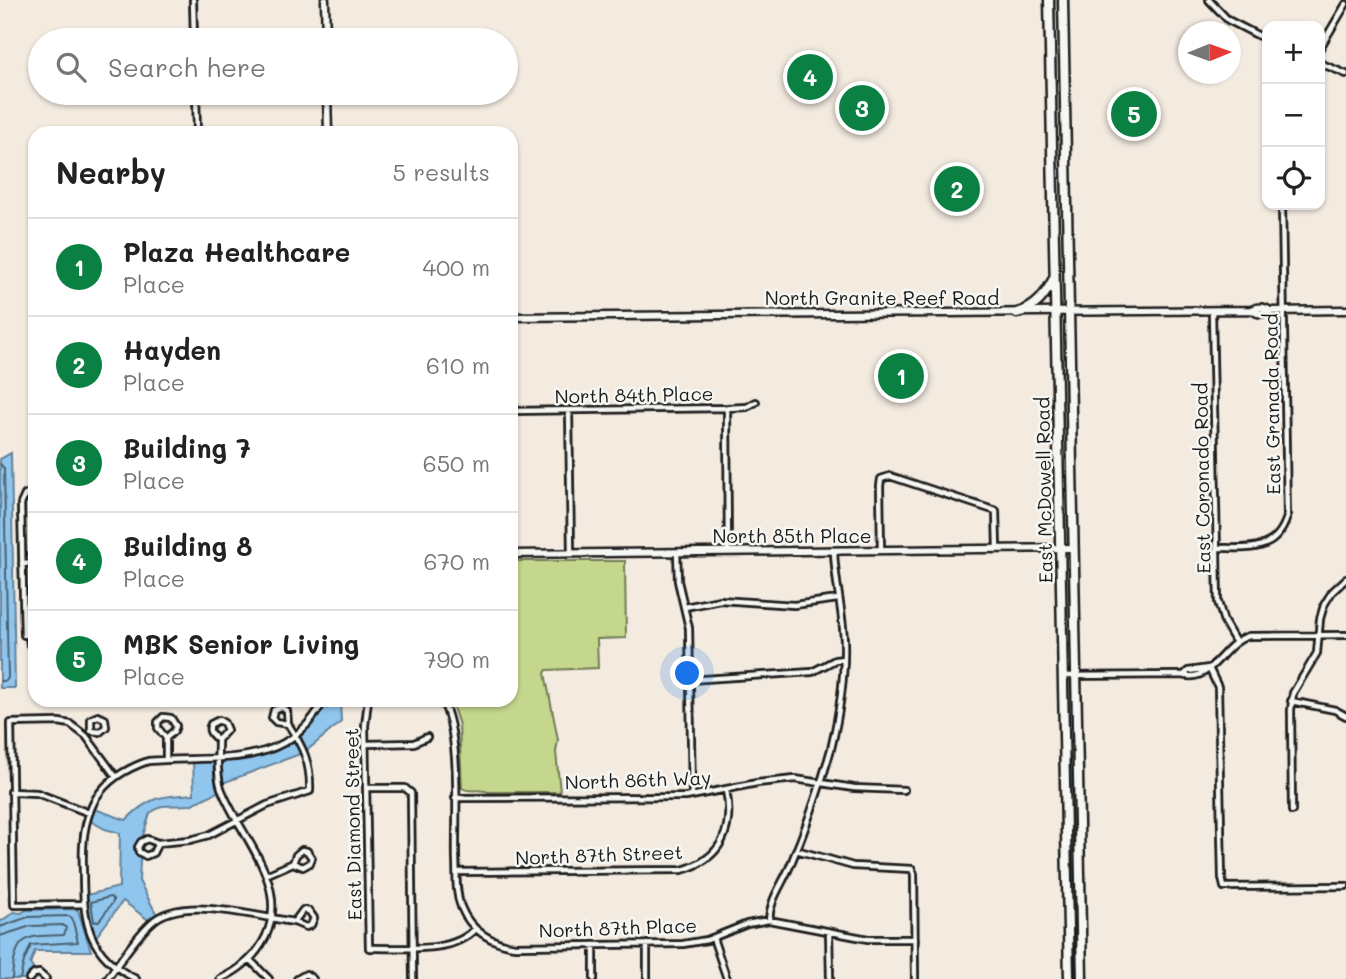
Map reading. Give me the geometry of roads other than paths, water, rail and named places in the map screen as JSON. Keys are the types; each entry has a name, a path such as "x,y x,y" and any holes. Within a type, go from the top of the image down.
{"main road":[{"name":"East McDowell Road","path":"1049,0 1069,979"},
{"name":"East McDowell Road","path":"1063,0 1083,979"},
{"path":"1052,144 1066,143"},
{"path":"1017,313 1028,310 1039,301 1055,275"},
{"path":"1059,466 1072,465"},
{"path":"1065,755 1078,754"},
{"path":"1067,883 1080,883"}],"street":[{"path":"193,0 194,28"},
{"path":"325,0 326,28"},
{"path":"1209,0 1228,20 1262,37"},
{"path":"1325,40 1346,4"},
{"path":"1325,65 1346,74"},
{"path":"196,105 197,126"},
{"path":"327,105 328,126"},
{"name":"East Granada Road","path":"1217,548 1253,548 1266,544 1281,532 1287,517 1282,210"},
{"name":"North Granite Reef Road","path":"518,317 1252,310 1266,313 1270,310 1346,310"},
{"name":"East Coronado Road","path":"1212,311 1218,602 1224,622 1235,641"},
{"name":"North 84th Place","path":"518,411 727,408 747,407 756,402"},
{"path":"727,408 728,552"},
{"path":"569,410 571,553"},
{"path":"881,551 881,479 890,476 996,511 997,548"},
{"path":"28,494 21,504 22,564 28,625"},
{"name":"North 85th Place","path":"518,554 1073,548"},
{"path":"769,920 771,902 796,850 833,738 844,659 835,551"},
{"path":"677,552 678,581 689,628 692,796"},
{"path":"22,564 28,564"},
{"path":"1292,811 1291,701 1299,680 1317,653 1324,605 1332,592 1346,579"},
{"path":"685,607 720,600 794,605 838,599"},
{"path":"1063,676 1189,677 1202,675 1235,641 1255,635 1346,635"},
{"path":"689,680 812,673 835,660 844,659"},
{"path":"1209,668 1218,687 1224,887 1346,886"},
{"path":"1291,701 1335,710 1346,716"},
{"path":"158,843 149,856 144,856 139,851 139,844 143,840 158,843 198,838 267,805 310,791 309,765 305,750 288,724 287,711 283,707 272,712 274,720 288,724"},
{"path":"136,979 115,967 98,948 91,936 83,904 82,840 89,813 97,797 116,777 148,761 245,757 264,752 296,736 319,707"},
{"name":"East Diamond Street","path":"367,707 365,726 369,948 414,947"},
{"path":"414,947 456,943 475,929 461,906 457,872 454,741 445,707"},
{"path":"166,738 176,726 172,718 166,717 160,719 157,725 166,738 166,760"},
{"path":"218,740 209,729 213,722 219,720 227,730 218,740 220,786 266,875 272,895 271,919 262,943 250,960 220,979"},
{"path":"83,904 14,905 11,723 70,724 86,736 116,777"},
{"path":"86,736 91,731"},
{"path":"366,744 414,743 427,737"},
{"name":"North 86th Way","path":"455,798 692,796 779,780 804,779 854,788 904,790"},
{"path":"366,788 408,789 411,793 413,979"},
{"name":"North 87th Street","path":"457,872 682,870 707,859 723,840 729,819 726,790"},
{"path":"11,792 37,793 89,813"},
{"path":"796,850 853,866 912,869 915,979"},
{"path":"266,875 293,863 299,851 307,851 311,855 310,863 306,867 293,863"},
{"path":"107,979 151,922 174,910 220,910 294,922 306,927 311,925 314,918 311,912 303,911 294,922"},
{"name":"North 87th Place","path":"475,929 507,944 688,943 713,938 747,924 769,920 877,940 915,939"},
{"path":"829,932 830,979"},
{"path":"713,938 727,979"},
{"path":"647,944 647,979"},
{"path":"594,945 594,979"},
{"path":"250,960 269,979"},
{"path":"29,979 39,973 46,979"},
{"path":"297,979 306,974 313,979"}],"water":[{"path":"11,453 15,688 0,688 0,459"},
{"path":"319,707 340,707 341,722 305,752 220,784 222,790 190,805 162,806 150,813 141,842 139,881 158,917 151,922 123,901 93,941 83,896 119,887 120,833 105,829 87,819 92,808 126,820 149,802 194,794 193,759 239,756 273,748 287,740"},
{"path":"78,910 91,951 35,951 30,964 34,970 26,979 0,979 0,922 14,912"}],"place":[{"name":"Building 8","path":"810,77"},
{"name":"Building 7","path":"862,108"},
{"name":"MBK Senior Living","path":"1134,114"},
{"name":"Hayden","path":"957,189"},
{"name":"Plaza Healthcare","path":"901,376"}]}
